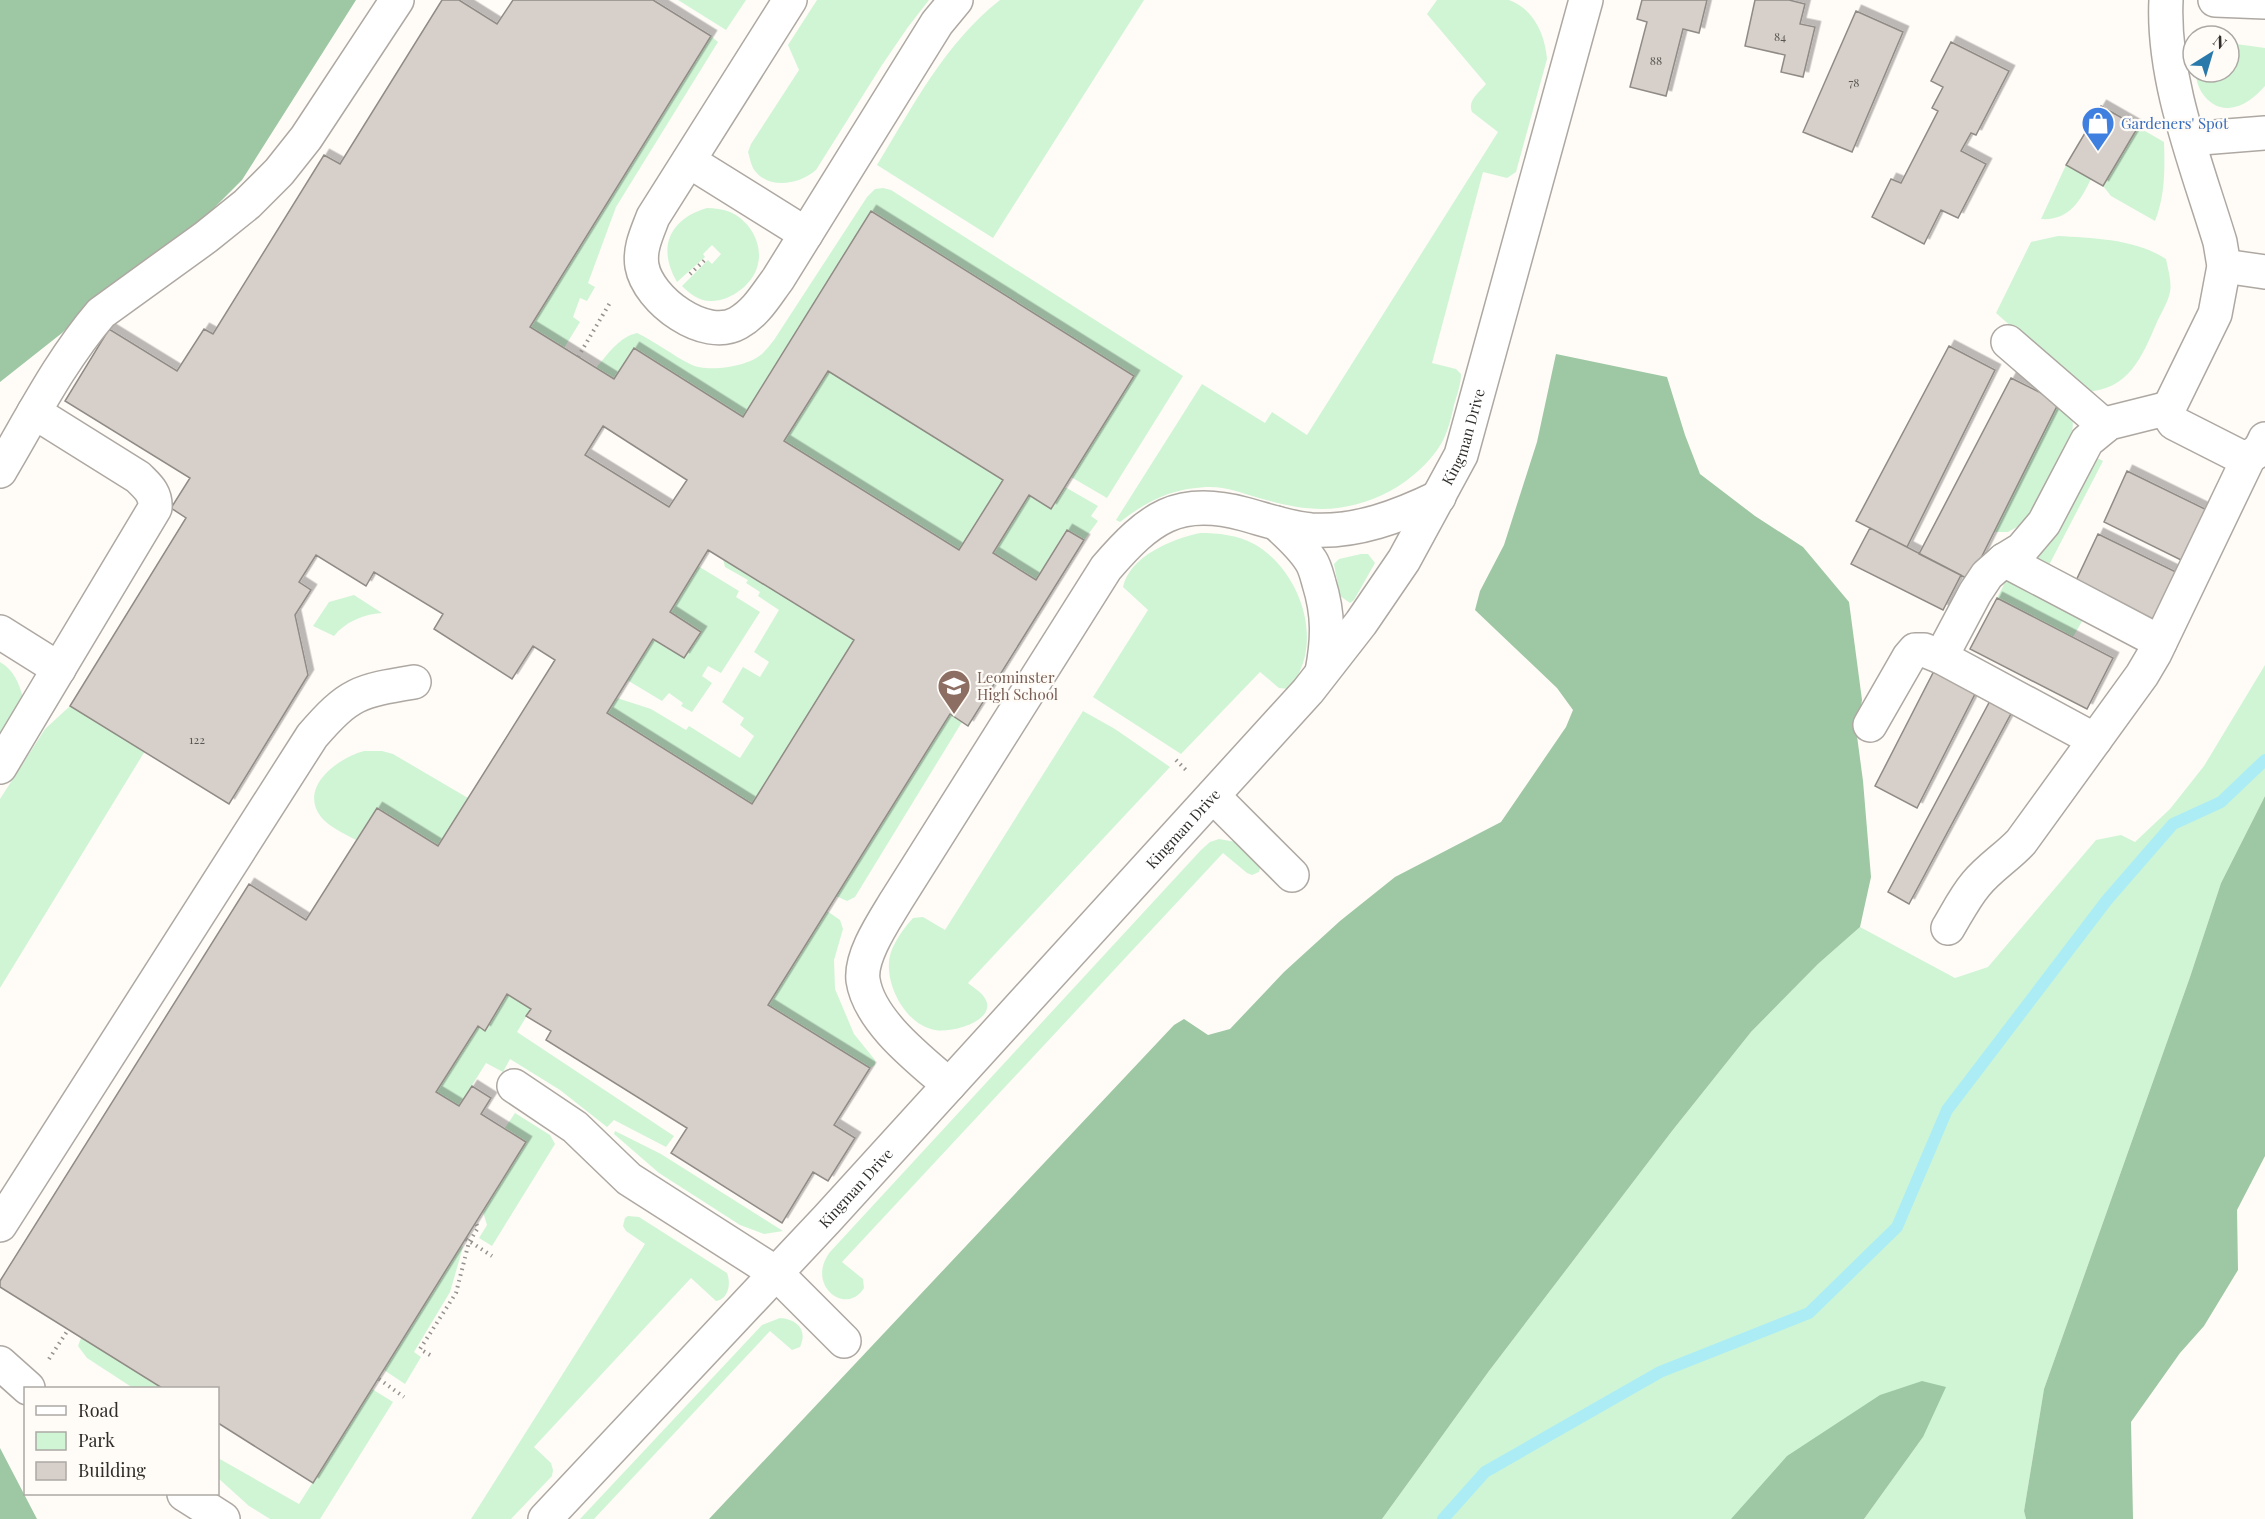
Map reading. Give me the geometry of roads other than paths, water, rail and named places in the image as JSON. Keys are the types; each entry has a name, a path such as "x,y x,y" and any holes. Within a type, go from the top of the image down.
{"street":[{"path":"0,471 67,355 100,313 206,237 247,204 279,172 306,138 397,0"},
{"path":"790,0 653,217 641,252 642,268 652,289 678,314 697,324 719,328 736,325 753,313 778,279 907,68 937,22 956,0"},
{"name":"Kingman Drive","path":"545,1519 949,1086 1321,676 1361,623 1404,560 1461,455 1584,0"},
{"path":"2166,0 2165,26 2174,86 2220,242 2224,266 2215,314 2169,408 2170,417 2174,423 2241,457 2257,448"},
{"path":"2215,0 2265,2"},
{"path":"2189,140 2265,134"},
{"path":"689,161 806,234"},
{"path":"2224,266 2265,272"},
{"path":"2008,342 2105,426"},
{"path":"1941,657 1975,593 1988,575 2004,560 2022,549 2044,523 2087,441 2109,423 2169,408"},
{"path":"0,767 155,508 155,499 151,490 138,477 34,412"},
{"path":"1948,928 1977,882 2021,842 2142,675 2257,448"},
{"path":"949,1086 907,1049 881,1019 869,999 863,979 868,952 882,923 1090,593 1123,548 1143,530 1165,516 1185,508 1209,507 1311,530 1340,529 1374,523 1407,513 1439,497"},
{"path":"1276,523 1298,542 1313,563 1322,591 1328,624 1321,676"},
{"path":"2004,560 2160,642"},
{"path":"0,632 59,669"},
{"path":"1870,725 1915,650 1924,650 2095,740"},
{"path":"0,1225 312,736 342,704 356,695 379,687 414,682"},
{"path":"1213,796 1292,875"},
{"path":"514,1086 575,1127 629,1179 776,1273 844,1341"},
{"path":"0,1363 26,1387"},
{"path":"186,1495 223,1519"}],"waterway":[{"path":"1443,1519 1485,1472 1660,1372 1809,1313 1897,1227 1947,1110 2107,900 2173,824 2221,802 2265,760"}],"place":[{"name":"Gardeners' Spot","path":"2098,152"},
{"name":"Leominster High School","path":"954,715"}]}
